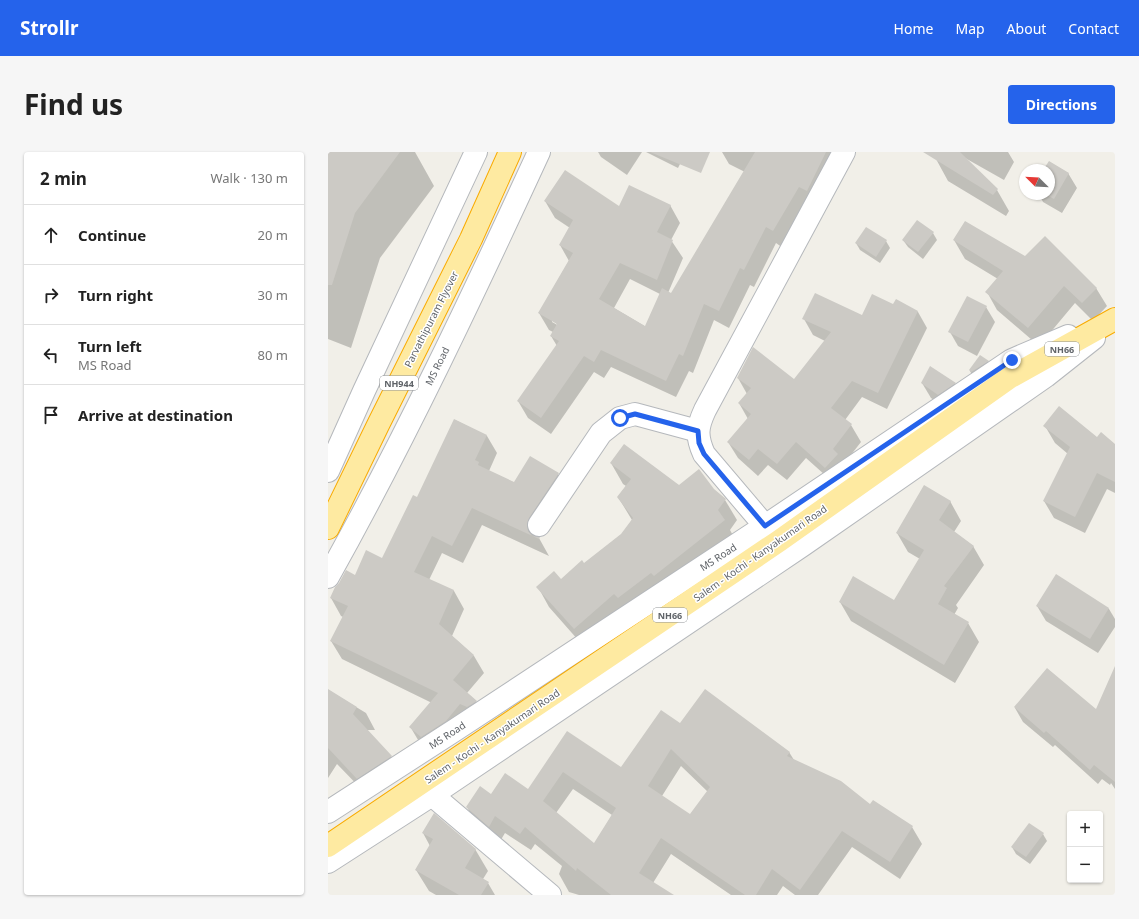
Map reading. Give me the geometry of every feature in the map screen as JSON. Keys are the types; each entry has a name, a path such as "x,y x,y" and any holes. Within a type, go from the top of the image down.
{"highway":[{"name":"Parvathipuram Flyover","path":"328,528 471,239 510,152"},
{"name":"Salem - Kochi - Kanyakumari Road","path":"328,846 780,541 1009,378 1115,319"}],"street":[{"path":"328,471 476,152"},
{"name":"MS Road","path":"328,577 364,513 428,386 540,152"},
{"path":"765,526 704,454 699,443 698,431 705,410 844,152"},
{"path":"328,862 432,795 803,545 1046,376 1115,319"},
{"name":"MS Road","path":"328,812 765,526 1012,360 1115,319"},
{"path":"539,525 601,433 620,418 635,414 698,431"},
{"path":"432,795 550,895"}],"building":[{"path":"328,152 400,152 355,213 332,285 328,285"},
{"path":"650,152 710,152 701,173"},
{"path":"755,152 826,152 807,191 799,187 773,231 766,227 744,270 740,268 719,311 704,304 683,356 679,354 666,381 601,350 594,362 584,356 541,418 517,401 559,341 550,336 557,324 538,313 573,253 559,245 573,220 544,201 565,170 619,206 629,185 671,205 657,232 673,240 657,280 620,263 599,299 645,326 662,288 671,293"},
{"path":"923,152 960,152 998,189 993,195"},
{"path":"1049,161 1054,164 1047,164"},
{"path":"1055,165 1069,173 1055,197"},
{"path":"917,220 934,232 918,252 902,240"},
{"path":"965,221 1025,256 1045,236 1097,288 1082,303 1064,286 1028,328 985,292 1003,271 953,240"},
{"path":"866,227 887,240 876,257 855,243"},
{"path":"815,293 862,315 872,294 893,304 896,299 918,311 878,393 852,381 831,408 852,424 833,449 838,454 825,468 796,442 777,464 758,449 749,460 727,442 751,414 738,403 751,388 737,378 753,347 794,379 831,332 802,319"},
{"path":"967,296 987,306 968,342 948,332"},
{"path":"980,355 989,361 971,372 969,370"},
{"path":"930,366 956,383 938,395 921,383"},
{"path":"1059,406 1097,437 1101,432 1115,444 1115,482 1097,473 1075,517 1043,501 1070,447 1043,426"},
{"path":"454,419 487,435 475,460 479,462 478,465 514,482 530,456 559,473 529,518 527,524 528,531 532,536 472,508 452,546 432,536 414,572 454,590 439,624 474,655 453,680 477,701 467,707 460,704 446,721 421,737 409,727 438,693 330,641 348,606 330,598 346,570 355,575 366,550 382,558 413,495 417,497"},
{"path":"624,444 679,485 699,469 714,489 726,499 718,510 725,520 654,576 651,573 618,598 614,594 574,629 536,587 554,571 561,579 582,560 584,563 621,534 633,518 617,497 631,479 610,463"},
{"path":"924,485 951,501 939,520 974,546 944,586 947,588 938,604 969,622 944,665 839,602 853,576 894,600 924,550 896,533"},
{"path":"1056,574 1109,608 1090,639 1036,606"},
{"path":"1115,666 1115,782 1094,765 1090,770 1046,731 1044,733 1014,707 1047,668 1096,709"},
{"path":"328,689 357,707 353,714 392,756 357,779 328,748"},
{"path":"705,689 790,752 787,756 841,781 870,804 873,800 913,826 890,862 842,831 800,890 772,869 756,895 745,895 661,838 639,873 674,895 611,895 577,868 576,871 525,827 520,834 495,816 489,827 466,807 480,786 491,794 505,773 528,789 567,731 621,767 661,710 680,723","holes":["671,749 710,787 690,814 648,786","563,772 616,808 594,843 543,801"]},
{"path":"434,813 476,849 465,868 489,882 481,895 459,895 415,870 433,839 422,833"},
{"path":"1029,823 1044,833 1026,857 1011,847"}],"route":[{"path":"620,418 635,414 698,431 699,443 704,454 765,526 1012,360"}]}
